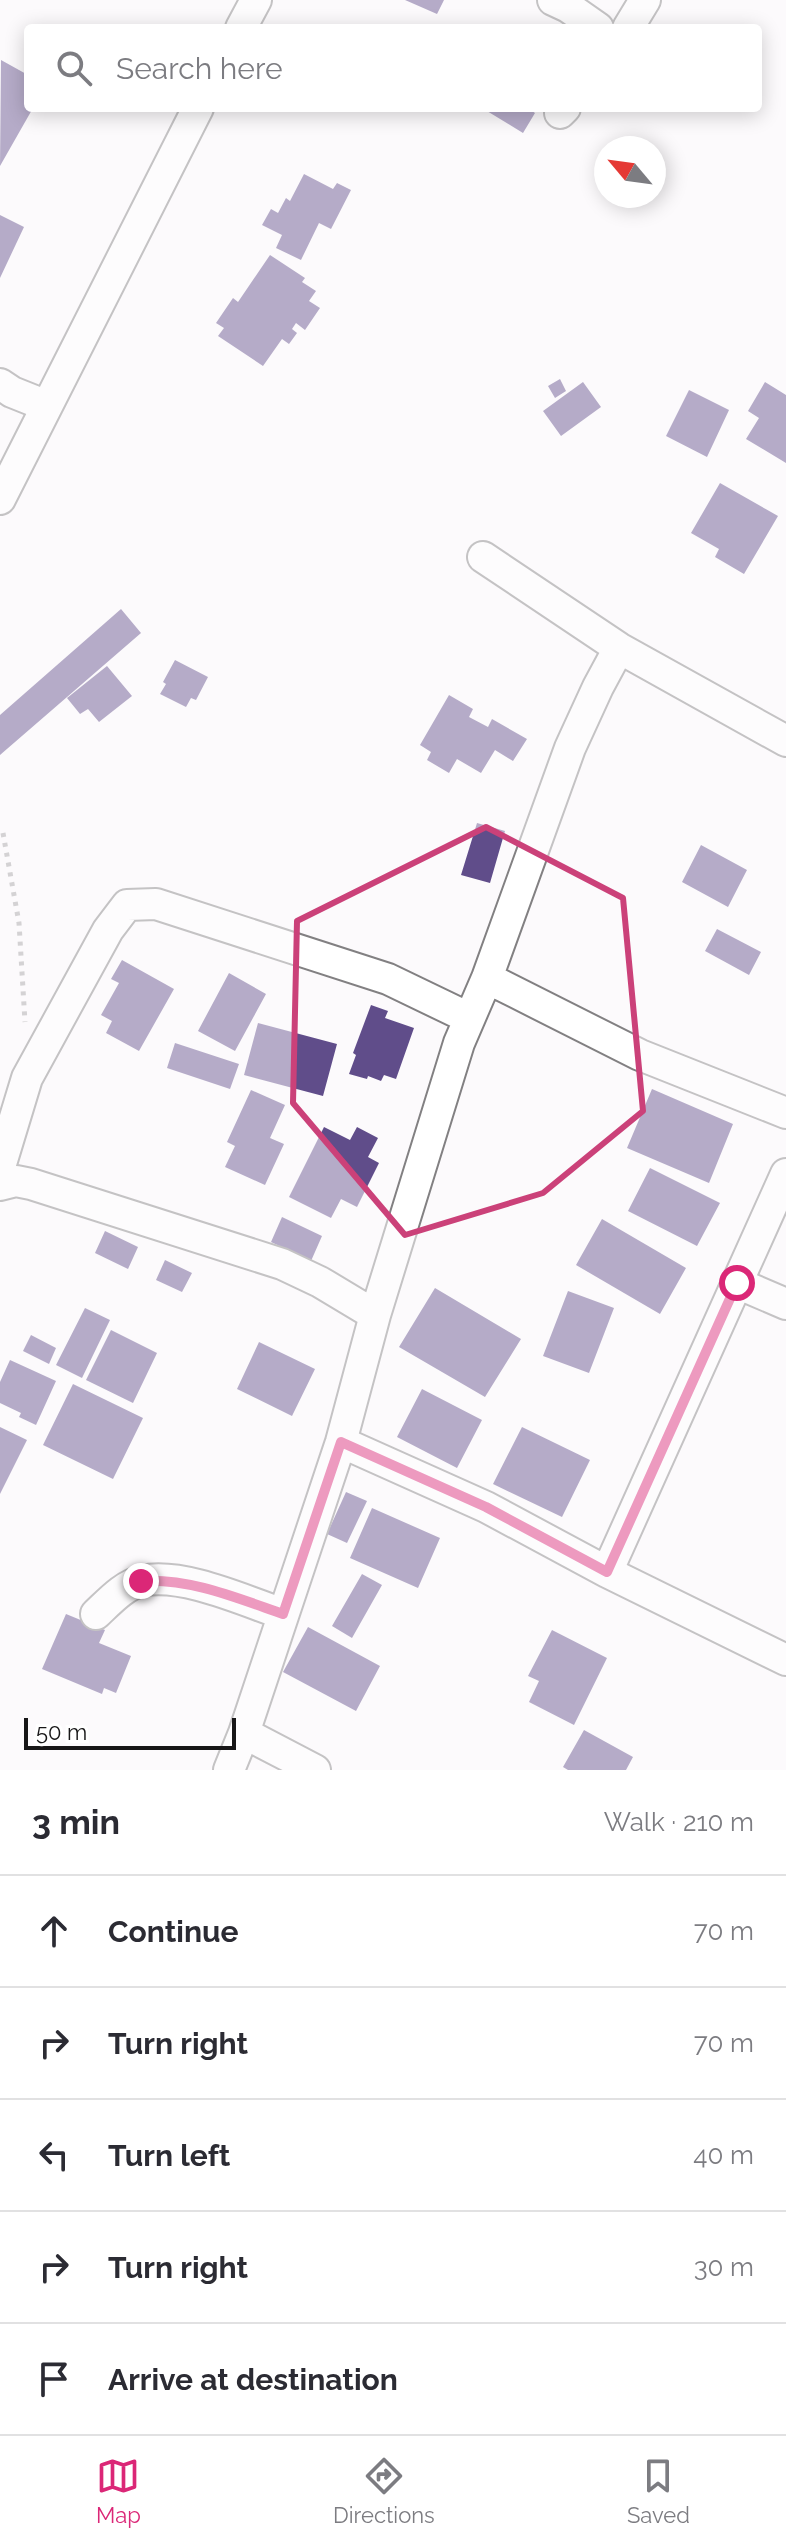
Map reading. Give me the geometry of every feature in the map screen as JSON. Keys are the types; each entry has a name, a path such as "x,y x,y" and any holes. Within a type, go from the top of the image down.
{"street":[{"path":"243,24 256,0"},
{"path":"553,0 592,24"},
{"path":"630,24 645,0"},
{"path":"0,499 196,112"},
{"path":"0,384 47,406"},
{"path":"483,557 619,648 786,741"},
{"path":"229,1770 341,1442 375,1315 459,1043 487,978 570,748 619,648"},
{"path":"0,1167 27,1078 108,930 127,905 156,904 374,974 469,1018"},
{"path":"487,978 640,1055 786,1113"},
{"path":"607,1572 786,1174"},
{"path":"0,1185 16,1181 43,1187 282,1264 320,1282 375,1315"},
{"path":"737,1283 786,1304"},
{"path":"341,1442 486,1507 607,1572 786,1660"},
{"path":"96,1614 121,1592 141,1581 166,1580 199,1586 283,1614"},
{"path":"244,1733 315,1770"}],"path":[{"path":"3,833 19,923 25,1025"}],"highlighted area":[{"path":"486,827 623,898 643,1111 543,1193 405,1235 293,1103 297,921"}],"building":[{"path":"405,0 444,0 437,14"},
{"path":"1,60 24,73 24,112 31,112 0,166"},
{"path":"489,112 534,112 523,133"},
{"path":"304,174 333,189 337,183 351,190 331,229 319,223 301,260 276,248 282,235 262,225 271,209 278,213 286,198 290,201"},
{"path":"0,215 24,227 0,278"},
{"path":"270,255 305,278 302,282 316,291 309,301 320,308 305,330 296,323 292,329 297,333 289,344 282,339 263,366 218,336 224,328 216,323 233,298 238,302"},
{"path":"560,379 566,391 555,398 548,386"},
{"path":"583,382 601,407 561,436 543,411"},
{"path":"765,382 786,395 786,463 746,439 759,418 748,411"},
{"path":"689,390 729,410 707,457 666,436"},
{"path":"720,483 778,516 744,574 715,557 719,549 691,533"},
{"path":"121,609 141,633 0,755 0,715"},
{"path":"175,660 208,677 196,700 191,698 186,707 160,694"},
{"path":"107,666 132,696 99,722 88,709 80,714 67,698"},
{"path":"449,695 473,709 469,717 488,727 492,719 527,739 513,761 495,750 481,773 457,759 449,773 427,760 431,752 420,745"},
{"path":"477,823 505,831 490,883 461,875"},
{"path":"701,845 747,870 728,907 682,882"},
{"path":"717,929 761,952 749,975 705,951"},
{"path":"122,960 174,989 139,1051 106,1033 112,1021 101,1015 119,983 111,979"},
{"path":"229,973 266,994 235,1051 198,1031"},
{"path":"371,1005 388,1011 385,1018 414,1028 396,1079 384,1075 381,1081 349,1074 356,1055 353,1053"},
{"path":"258,1023 337,1044 323,1096 244,1075"},
{"path":"175,1043 239,1064 230,1089 167,1068"},
{"path":"652,1089 733,1124 709,1183 627,1148"},
{"path":"251,1090 285,1105 270,1138 284,1144 265,1185 225,1167 235,1146 227,1142"},
{"path":"324,1127 350,1140 357,1127 378,1138 368,1157 379,1163 357,1207 341,1199 331,1218 289,1197"},
{"path":"650,1168 720,1203 697,1246 628,1211"},
{"path":"282,1217 322,1236 311,1261 271,1242"},
{"path":"602,1219 686,1268 660,1314 576,1265"},
{"path":"105,1231 138,1247 128,1269 95,1253"},
{"path":"165,1260 192,1273 182,1292 156,1280"},
{"path":"435,1288 521,1339 485,1397 399,1347"},
{"path":"568,1291 614,1308 589,1373 543,1356"},
{"path":"85,1308 110,1320 82,1378 56,1365"},
{"path":"111,1330 157,1353 133,1403 86,1380"},
{"path":"31,1335 56,1348 49,1364 23,1351"},
{"path":"259,1342 315,1369 292,1416 237,1389"},
{"path":"10,1360 56,1381 36,1425 19,1417 21,1413 0,1403 0,1382"},
{"path":"73,1384 143,1418 113,1479 43,1445"},
{"path":"422,1389 482,1420 457,1468 397,1437"},
{"path":"0,1427 27,1440 0,1494"},
{"path":"522,1427 590,1460 562,1517 493,1484"},
{"path":"346,1492 367,1501 347,1543 327,1534"},
{"path":"372,1508 440,1538 418,1588 350,1558"},
{"path":"362,1574 382,1585 352,1638 332,1626"},
{"path":"66,1614 105,1630 99,1643 131,1656 116,1693 104,1688 102,1694 42,1669"},
{"path":"308,1627 380,1666 356,1711 283,1672"},
{"path":"552,1630 607,1658 574,1725 529,1702 539,1681 528,1676"},
{"path":"584,1730 633,1757 626,1770 568,1770 563,1767"}],"route":[{"path":"141,1581 166,1580 199,1586 283,1614 341,1442 486,1507 607,1572 737,1283"}]}
